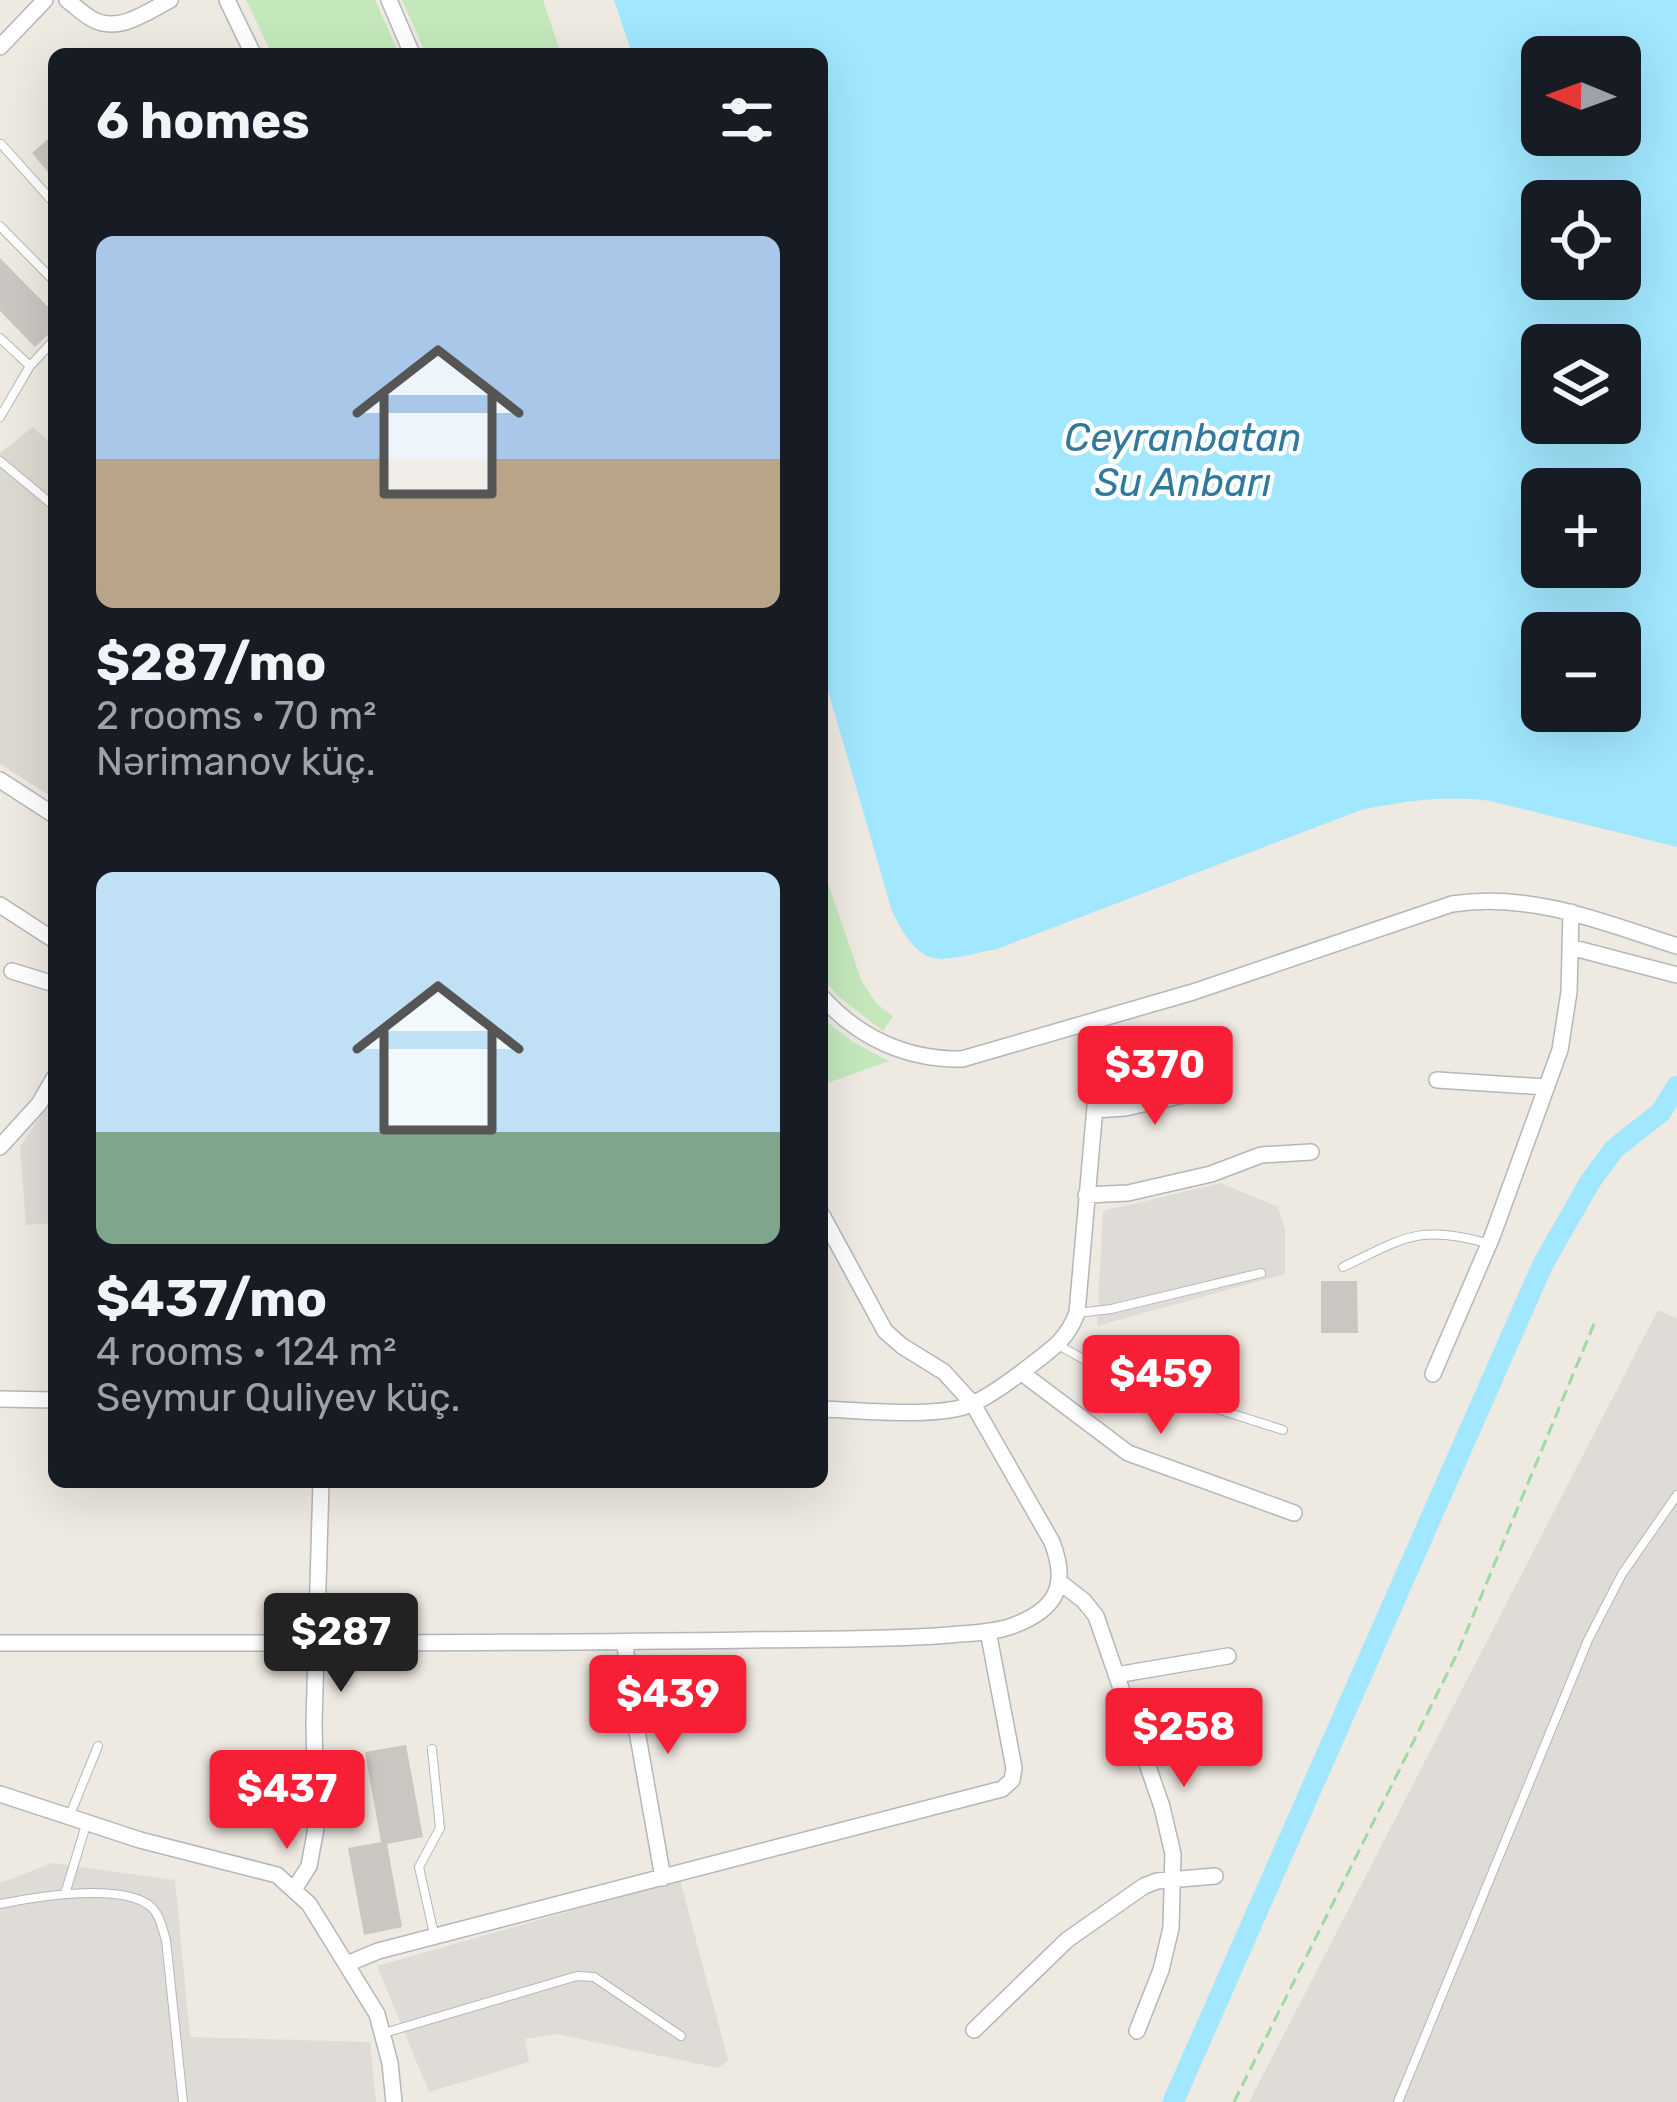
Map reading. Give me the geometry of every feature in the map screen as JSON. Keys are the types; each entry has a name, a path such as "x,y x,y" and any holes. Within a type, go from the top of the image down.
{"street":[{"path":"0,47 45,0"},
{"path":"67,0 97,22 110,25 170,0"},
{"path":"227,0 250,48"},
{"path":"389,0 409,48"},
{"path":"0,780 48,811"},
{"path":"828,1003 854,1028 882,1043 943,1059 983,1054 1192,992 1452,904 1510,900 1571,912 1677,946"},
{"path":"0,905 48,936"},
{"path":"1432,1374 1489,1244 1560,1050 1566,1024 1571,912"},
{"path":"1570,947 1677,974"},
{"path":"12,971 48,982"},
{"path":"828,1409 956,1409 1022,1373 1070,1330 1077,1313 1095,1109 1097,1054 1091,1022"},
{"path":"1437,1081 1546,1088"},
{"path":"3,1140 48,1088"},
{"path":"1095,1109 1125,1108 1207,1090"},
{"path":"1086,1195 1170,1184 1261,1155 1311,1152"},
{"path":"0,1643 859,1639 988,1631 1039,1613 1053,1600 1060,1583 1060,1564 1052,1542 973,1403 944,1372 885,1331 828,1227"},
{"path":"1022,1373 1128,1453 1294,1513"},
{"path":"0,1399 48,1400"},
{"path":"295,1888 309,1866 316,1828 314,1722 322,1488"},
{"path":"1060,1583 1096,1616 1162,1807 1173,1854 1171,1928 1161,1970 1137,2031"},
{"path":"347,1964 435,1935 1002,1789 1012,1780 1014,1768 988,1631"},
{"path":"625,1642 664,1878"},
{"path":"1116,1675 1228,1656"},
{"path":"0,1794 87,1824 277,1875 295,1888 369,1998 384,2032 394,2102"},
{"path":"974,2030 1066,1940 1144,1886 1215,1876"}],"lane":[{"path":"1,144 48,196"},
{"path":"0,226 48,275"},
{"path":"0,338 30,366"},
{"path":"0,417 30,366 48,346"},
{"path":"0,461 48,501"},
{"path":"1343,1267 1403,1238 1428,1233 1489,1244"},
{"path":"1077,1313 1261,1273"},
{"path":"1058,1345 1114,1376 1283,1430"},
{"path":"1398,2102 1588,1640 1622,1574 1675,1501"},
{"path":"69,1817 98,1746"},
{"path":"432,1749 440,1828 419,1867 435,1935"},
{"path":"65,1894 87,1824"},
{"path":"0,1904 65,1894 124,1895 148,1903 158,1915 166,1940 183,2102"},
{"path":"384,2032 578,1976 594,1977 681,2036"}],"path":[{"path":"1234,2102 1457,1652 1596,1319"}],"shaded area":[{"path":"33,427 48,441 48,794 0,764 0,453"},
{"path":"48,1105 48,1223 26,1225 20,1147"},
{"path":"1221,1183 1278,1207 1285,1230 1285,1274 1097,1326 1103,1211"},
{"path":"1658,1310 1677,1319 1677,2102 1249,2102"},
{"path":"52,1863 175,1880 190,2037 370,2042 376,2102 0,2102 0,1883"},
{"path":"680,1880 728,2060 718,2068 557,2034 525,2039 529,2062 429,2092 377,1966"}],"green space":[{"path":"246,0 375,0 396,48 269,48"},
{"path":"402,0 543,0 559,48 423,48"},
{"path":"828,883 861,980 877,1004 893,1016 883,1031 828,984"},
{"path":"828,1023 853,1042 889,1061 828,1083"}],"water":[{"name":"Ceyranbatan Su Anbarı","path":"614,0 1677,0 1677,847 1490,801 1410,802 1361,810 997,949 933,958 913,945 892,911 828,691 828,48 630,48"}],"building":[{"path":"48,139 48,172 32,153"},
{"path":"0,258 48,307 48,335 35,347 0,311"},
{"path":"1321,1281 1357,1281 1358,1333 1321,1333"},
{"path":"406,1745 423,1837 387,1844 402,1927 364,1935 348,1848 381,1842 365,1752"}],"waterway":[{"path":"1173,2102 1543,1264 1614,1149 1661,1112 1677,1086"}]}
